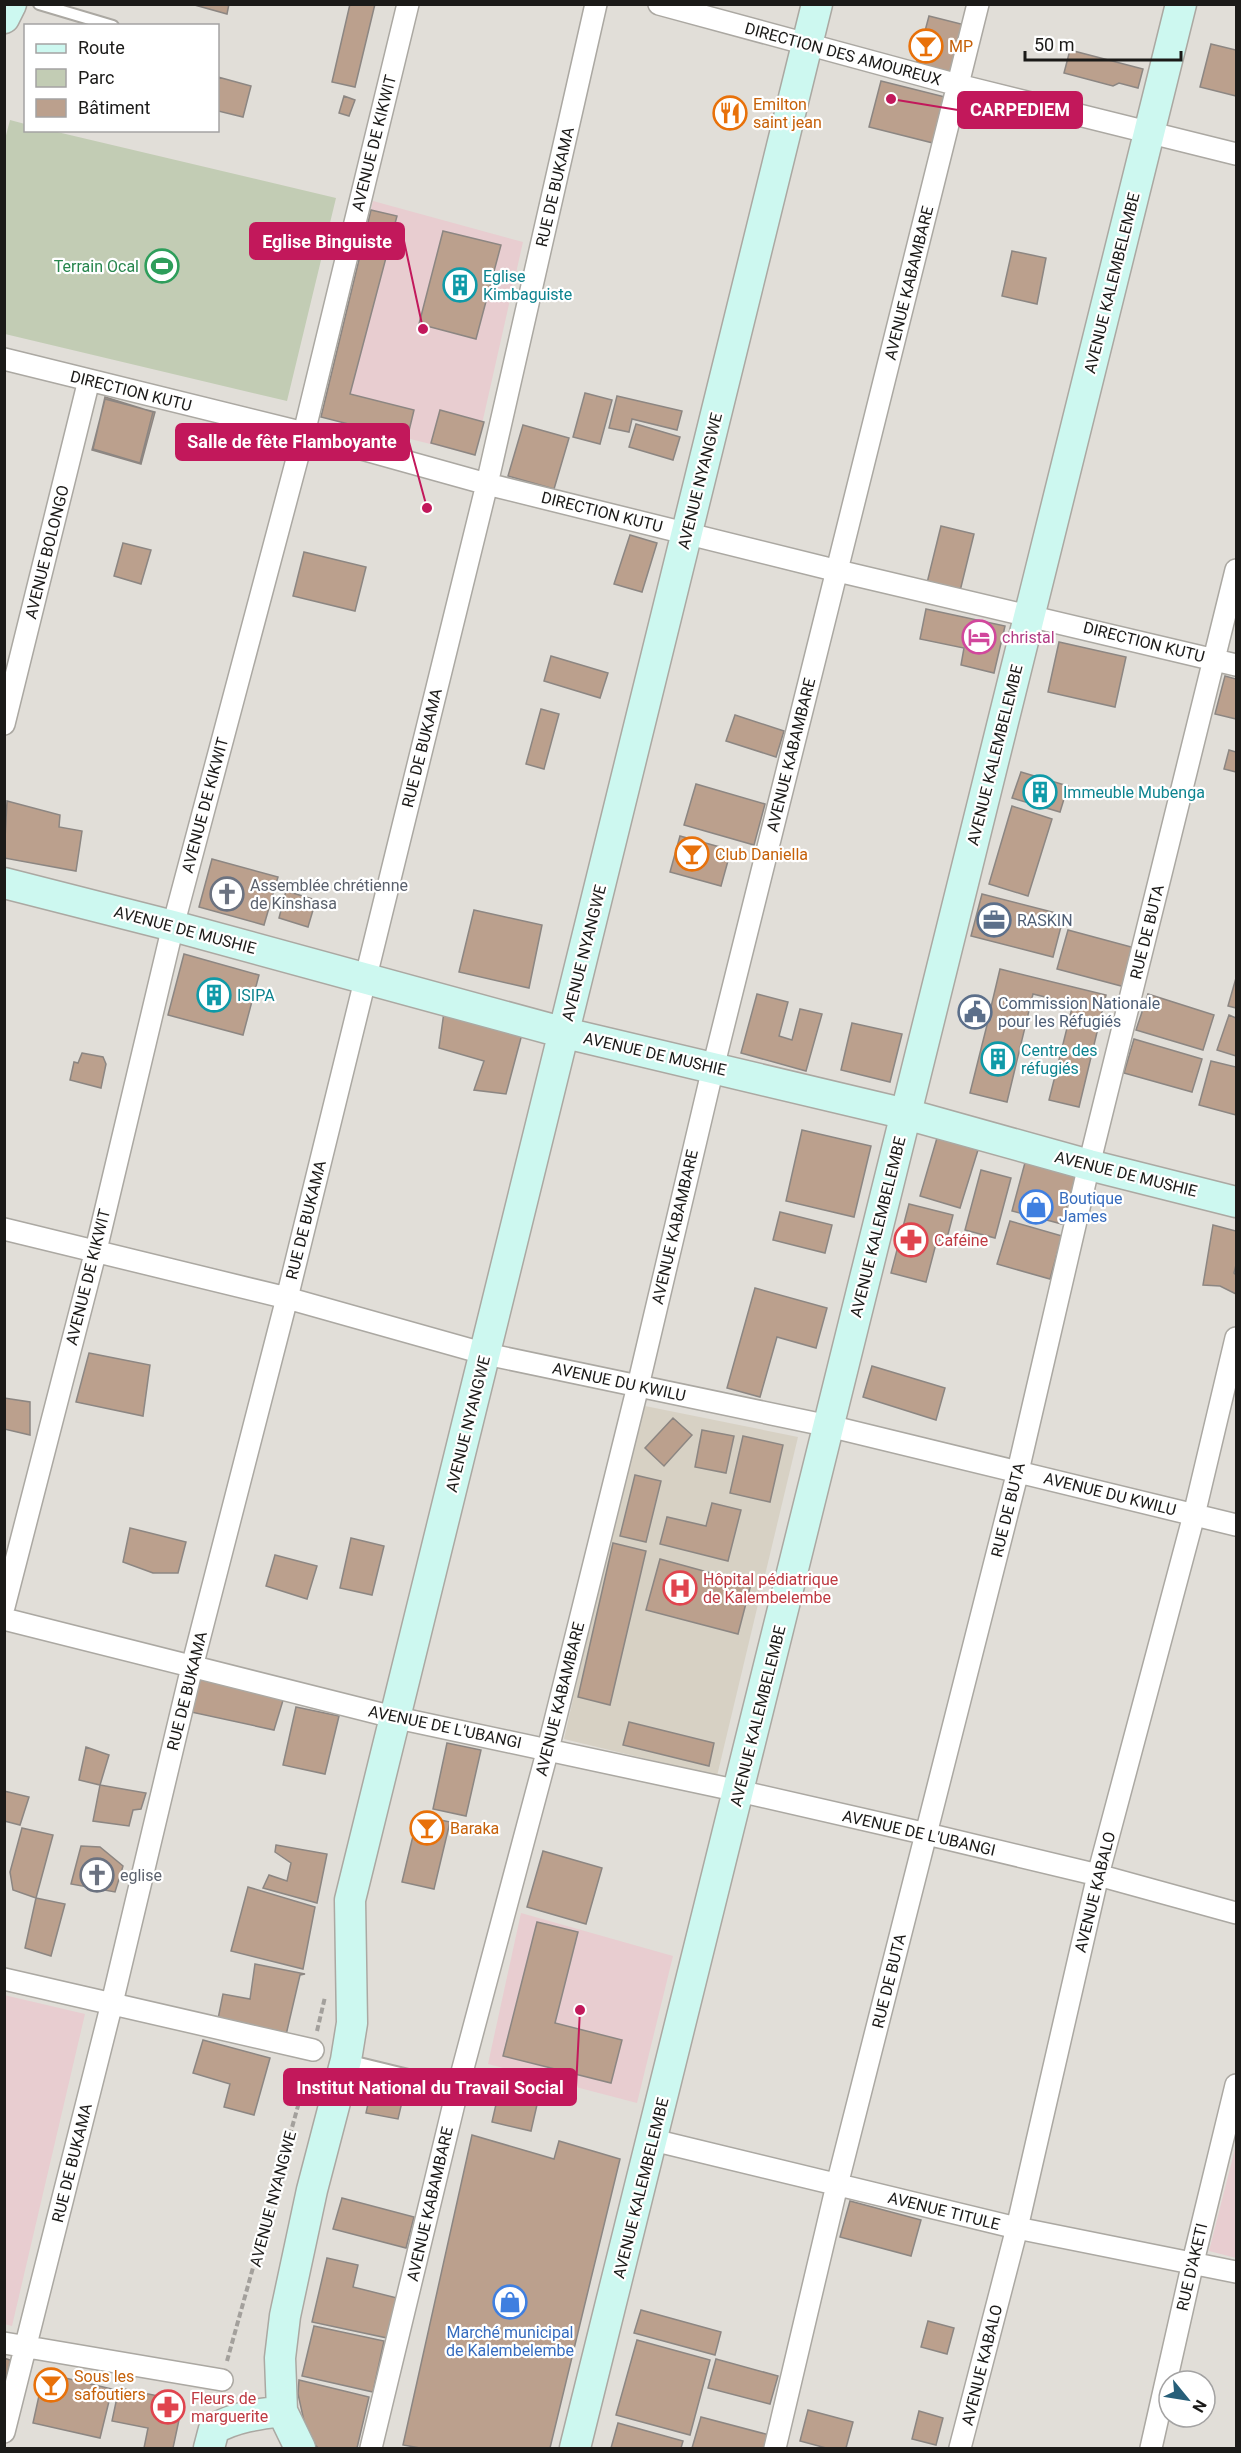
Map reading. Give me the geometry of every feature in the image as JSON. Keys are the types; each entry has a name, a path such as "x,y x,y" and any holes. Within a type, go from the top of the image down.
{"street":[{"path":"4,18 11,4"},
{"name":"AVENUE DE KIKWIT","path":"4,1606 96,1251 173,926 304,433 408,4"},
{"name":"RUE DE BUKAMA","path":"4,2432 112,2003 192,1667 488,484 596,4"},
{"name":"DIRECTION DES AMOUREUX","path":"658,4 957,85 1236,154"},
{"name":"AVENUE NYANGWE","path":"300,2448 282,2411 280,2358 285,2316 312,2190 346,2060 352,2023 350,1900 393,1717 486,1354 817,4"},
{"name":"AVENUE KABAMBARE","path":"371,2448 458,2087 548,1749 638,1386 712,1068 978,4"},
{"name":"AVENUE KALEMBELEMBE","path":"575,2448 1181,4"},
{"name":"DIRECTION KUTU","path":"4,359 304,433 488,484 838,571 1236,664"},
{"name":"AVENUE BOLONGO","path":"4,724 89,380"},
{"name":"RUE DE BUTA","path":"775,2448 837,2185 1018,1471 1089,1166 1236,570"},
{"name":"AVENUE DE MUSHIE","path":"4,883 173,926 564,1033 906,1114 1089,1166 1236,1202"},
{"name":"AVENUE DU KWILU","path":"4,1229 286,1298 486,1354 829,1426 1236,1526"},
{"name":"AVENUE KABALO","path":"960,2448 1017,2228 1098,1875 1194,1515 1236,1338"},
{"name":"AVENUE DE L'UBANGI","path":"4,1619 393,1717 548,1749 927,1834 1098,1875 1236,1913"},
{"path":"4,1979 313,2050"},
{"name":"RUE D'AKETI","path":"1151,2448 1236,2085"},
{"name":"AVENUE TITULE","path":"653,2140 1017,2228 1236,2272"},
{"path":"4,2343 222,2380"},
{"path":"209,2448 214,2429 223,2424 241,2417 282,2411"}],"lane":[{"path":"39,4 106,24"},
{"path":"346,2060 458,2087"}],"path":[{"name":"AVENUE NYANGWE","path":"222,2380 313,2050 327,1988"}],"shaded area":[{"path":"373,201 523,242 475,455 321,417"},
{"name":"Hôpital pédiatrique de Kalembelembe","path":"640,1405 798,1437 717,1776 564,1739"},
{"path":"521,1913 673,1956 637,2103 488,2064"},
{"path":"4,1995 85,2014 12,2326 4,2324"},
{"path":"1236,2145 1236,2258 1209,2251"}],"green space":[{"name":"Terrain Ocal","path":"10,120 24,124 24,132 57,132 336,198 287,401 5,334 4,143"}],"building":[{"path":"191,4 229,4 227,14"},
{"path":"350,4 375,4 355,87 332,82"},
{"path":"929,16 965,25 952,74 916,65"},
{"path":"1211,44 1236,50 1236,96 1200,87"},
{"path":"1070,50 1143,69 1138,88 1119,83 1113,86 1064,73"},
{"path":"219,77 251,86 243,117 219,111"},
{"path":"881,81 945,97 933,143 869,127"},
{"path":"344,96 355,100 349,116 339,113"},
{"path":"371,210 397,216 350,394 414,410 407,439 321,417"},
{"name":"Eglise Kimbaguiste","path":"443,231 501,245 476,339 419,324"},
{"path":"1012,251 1046,258 1037,304 1002,296"},
{"path":"585,393 612,400 600,444 573,437"},
{"path":"617,396 682,411 677,430 632,419 629,432 609,428"},
{"path":"105,397 153,412 140,463 93,449"},
{"path":"105,399 155,412 141,464 92,450"},
{"path":"440,410 484,422 475,455 431,443"},
{"path":"636,424 680,437 673,460 629,447"},
{"path":"523,425 569,438 554,489 508,476"},
{"path":"941,526 974,534 960,591 927,583"},
{"path":"630,535 657,543 642,592 614,584"},
{"path":"123,543 151,550 141,584 114,576"},
{"path":"304,552 366,567 355,611 293,596"},
{"path":"926,609 1005,626 994,673 961,665 964,648 920,639"},
{"path":"1059,642 1126,657 1115,707 1048,692"},
{"path":"551,656 608,673 600,698 544,681"},
{"path":"1225,676 1236,679 1236,719 1215,714"},
{"path":"541,709 559,714 544,769 526,764"},
{"path":"735,715 784,731 776,757 726,741"},
{"path":"1229,750 1236,752 1236,772 1224,769"},
{"name":"Immeuble Mubenga","path":"1021,772 1068,786 1060,812 1012,798"},
{"path":"696,784 765,804 754,845 684,825"},
{"path":"7,801 60,815 59,827 82,831 76,871 4,858"},
{"path":"1012,806 1052,819 1028,896 989,884"},
{"path":"680,836 731,850 721,886 670,872"},
{"path":"212,859 278,877 264,925 199,907"},
{"path":"286,891 316,900 308,927 279,918"},
{"path":"982,894 1064,915 1053,957 971,936"},
{"path":"474,910 542,925 529,988 459,972"},
{"path":"1068,930 1135,948 1125,987 1057,969"},
{"name":"ISIPA","path":"184,954 259,975 243,1035 168,1015"},
{"name":"Centre des réfugiés","path":"1000,969 1106,995 1079,1107 1049,1100 1073,1004 1033,994 1007,1102 970,1093 987,1025 960,1019 964,1000 991,1007"},
{"path":"1236,978 1236,1008 1228,1006"},
{"path":"757,994 788,1002 779,1036 792,1040 800,1009 822,1014 806,1071 741,1053"},
{"path":"1148,994 1214,1015 1203,1050 1136,1030"},
{"path":"444,1012 522,1034 506,1094 474,1090 484,1061 439,1048"},
{"path":"1229,1015 1236,1018 1236,1056 1217,1050"},
{"path":"852,1023 902,1034 890,1082 841,1070"},
{"path":"1134,1039 1202,1059 1192,1092 1124,1073"},
{"path":"82,1053 103,1057 106,1064 101,1088 70,1080 74,1062 78,1063"},
{"path":"1211,1061 1236,1067 1236,1115 1199,1105"},
{"path":"802,1130 871,1146 854,1217 786,1201"},
{"path":"937,1138 978,1150 960,1208 920,1196"},
{"path":"1026,1159 1077,1173 1062,1224 1012,1211"},
{"path":"981,1170 1011,1178 995,1238 965,1230"},
{"path":"909,1204 953,1215 946,1242 937,1240 926,1282 891,1273"},
{"path":"780,1212 832,1225 825,1253 773,1240"},
{"path":"1010,1221 1062,1236 1050,1279 997,1264"},
{"path":"1213,1225 1236,1231 1234,1273 1236,1275 1236,1294 1220,1286 1203,1285"},
{"path":"755,1288 827,1308 816,1348 777,1337 760,1397 727,1388"},
{"path":"89,1353 150,1365 143,1416 76,1402"},
{"path":"872,1366 945,1388 936,1420 863,1397"},
{"path":"4,1398 30,1402 30,1435 4,1429"},
{"path":"673,1418 692,1435 664,1466 645,1448"},
{"path":"702,1430 734,1436 726,1473 695,1467"},
{"path":"743,1436 783,1445 770,1502 730,1493"},
{"path":"635,1475 661,1481 646,1542 620,1536"},
{"path":"712,1503 741,1510 728,1561 660,1544 667,1517 706,1526"},
{"path":"130,1528 186,1542 178,1573 153,1573 123,1562"},
{"path":"351,1538 384,1546 372,1595 340,1588"},
{"path":"613,1543 646,1551 610,1705 578,1697"},
{"path":"275,1555 317,1566 307,1599 266,1586"},
{"path":"660,1559 751,1584 738,1634 646,1610"},
{"path":"199,1674 284,1697 274,1730 191,1712"},
{"path":"296,1707 339,1716 325,1774 283,1765"},
{"path":"629,1722 714,1743 709,1766 623,1745"},
{"path":"447,1743 481,1750 466,1816 433,1809"},
{"path":"86,1747 109,1755 100,1785 79,1780"},
{"path":"100,1785 146,1793 141,1809 133,1810 129,1826 93,1821"},
{"path":"4,1791 29,1797 20,1825 4,1821"},
{"path":"418,1815 450,1822 434,1889 402,1882"},
{"path":"22,1828 53,1835 36,1898 13,1890 10,1872"},
{"path":"276,1845 327,1854 317,1903 263,1888 269,1875 287,1881 291,1863 275,1852"},
{"name":"eglise","path":"81,1846 100,1847 123,1866 115,1892 71,1884"},
{"path":"543,1851 602,1868 586,1924 527,1907"},
{"path":"248,1887 315,1907 303,1969 231,1951"},
{"path":"36,1898 65,1904 51,1956 25,1948"},
{"path":"537,1922 578,1932 555,2023 622,2040 611,2083 503,2056"},
{"path":"255,1964 305,1974 300,1975 286,2035 218,2019 223,1994 250,1999"},
{"path":"203,2040 270,2058 254,2115 224,2107 230,2084 193,2073"},
{"path":"373,2081 405,2089 398,2119 366,2113"},
{"path":"500,2087 539,2096 531,2131 492,2122"},
{"name":"Marché municipal de Kalembelembe","path":"472,2135 554,2159 559,2141 620,2159 550,2448 420,2448 403,2445"},
{"path":"342,2198 414,2217 406,2248 333,2229"},
{"path":"850,2201 921,2220 911,2256 840,2237"},
{"path":"327,2258 358,2265 353,2287 401,2299 392,2339 312,2322"},
{"path":"641,2310 721,2332 715,2355 634,2333"},
{"path":"928,2321 954,2328 947,2354 921,2347"},
{"path":"314,2326 384,2341 373,2392 302,2376"},
{"path":"637,2340 710,2360 690,2435 616,2415"},
{"path":"4,2358 13,2361 4,2392"},
{"path":"716,2359 778,2376 770,2404 708,2388"},
{"path":"44,2373 112,2389 100,2438 33,2423"},
{"path":"299,2380 369,2397 357,2448 318,2448 316,2446 304,2421 298,2394"},
{"path":"119,2388 183,2401 173,2448 144,2448 148,2428 112,2421"},
{"path":"808,2410 853,2422 846,2448 826,2448 800,2441"},
{"path":"919,2411 943,2418 936,2445 912,2439"},
{"path":"701,2417 773,2436 769,2448 692,2448"},
{"path":"618,2423 683,2441 681,2448 611,2448"}],"place":[{"name":"MP","path":"926,46"},
{"name":"CARPEDIEM","path":"891,99"},
{"name":"Emilton saint jean","path":"730,113"},
{"name":"Terrain Ocal","path":"162,266"},
{"name":"Eglise Kimbaguiste","path":"460,285"},
{"name":"Eglise Binguiste","path":"423,329"},
{"name":"Salle de fête Flamboyante","path":"427,508"},
{"name":"christal","path":"979,637"},
{"name":"Immeuble Mubenga","path":"1040,792"},
{"name":"Club Daniella","path":"692,854"},
{"name":"Assemblée chrétienne de Kinshasa","path":"227,894"},
{"name":"RASKIN","path":"994,920"},
{"name":"ISIPA","path":"214,995"},
{"name":"Commission Nationale pour les Réfugiés","path":"975,1012"},
{"name":"Centre des réfugiés","path":"998,1059"},
{"name":"Boutique James","path":"1036,1207"},
{"name":"Caféine","path":"911,1240"},
{"name":"Hôpital pédiatrique de Kalembelembe","path":"680,1588"},
{"name":"Baraka","path":"427,1828"},
{"name":"eglise","path":"97,1875"},
{"name":"Institut National du Travail Social","path":"580,2010"},
{"name":"Marché municipal de Kalembelembe","path":"510,2302"},
{"name":"Sous les safoutiers","path":"51,2385"},
{"name":"Fleurs de marguerite","path":"168,2407"}]}
